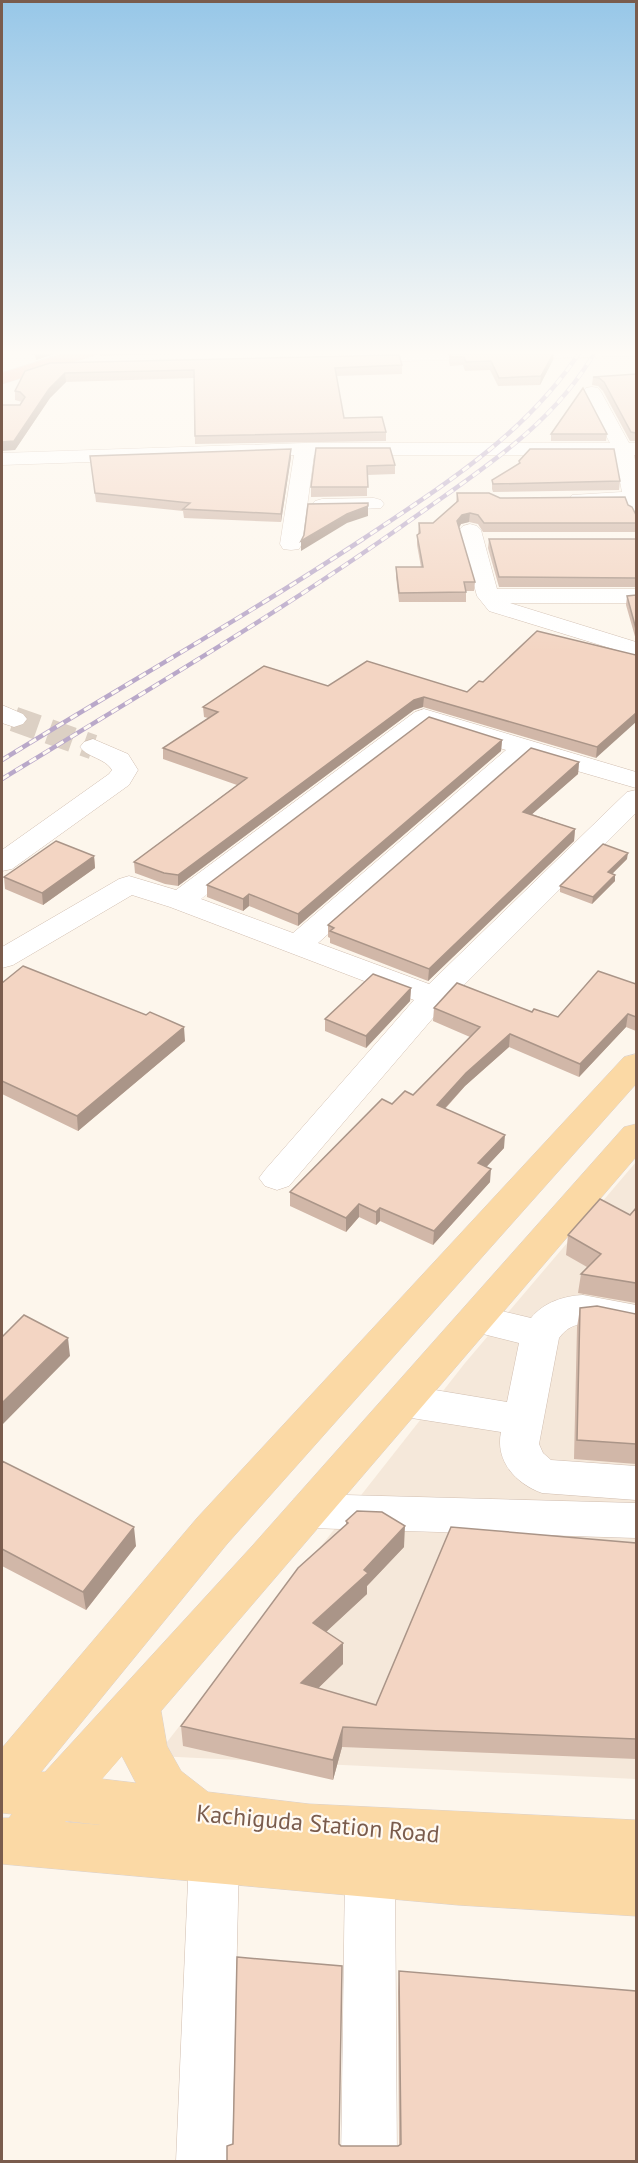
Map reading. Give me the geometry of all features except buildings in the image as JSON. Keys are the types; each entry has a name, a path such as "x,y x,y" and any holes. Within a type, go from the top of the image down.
{"main road":[{"path":"2,1783 212,1532 636,1065"},
{"path":"11,1841 54,1798 309,1511 636,1135"},
{"path":"137,1704 144,1751 164,1787 206,1837"},
{"name":"Kachiguda Station Road","path":"2,1790 54,1798 206,1837 370,1872 636,1891"},
{"name":"Kachiguda Station Road","path":"11,1841 206,1837 309,1828 636,1844"}],"street":[{"path":"188,451 189,475"},
{"path":"2,459 192,451"},
{"path":"291,544 305,451"},
{"path":"555,499 635,502 630,451"},
{"path":"295,506 374,504"},
{"path":"496,540 471,535 488,596 497,606 636,649"},
{"path":"488,596 636,596"},
{"path":"180,901 424,717 636,780"},
{"path":"2,862 120,779 125,770 119,760 93,747"},
{"path":"299,944 525,747"},
{"path":"277,1178 434,997 636,798"},
{"path":"2,959 129,885 299,944 434,997"},
{"path":"636,1319 573,1307 549,1319 540,1334 519,1444 526,1463 542,1476 636,1483"},
{"path":"476,1319 540,1334"},
{"path":"405,1401 524,1420"},
{"path":"309,1511 636,1521"},
{"path":"204,2162 206,1837"},
{"path":"369,2162 370,1872"}],"shaded area":[{"path":"636,1162 636,1779 156,1756 465,1363"}],"tunnel":[{"path":"14,719 93,747"}],"railway":[{"path":"2,760 274,596 424,498 487,451"},
{"path":"2,779 317,584 506,451"}]}
